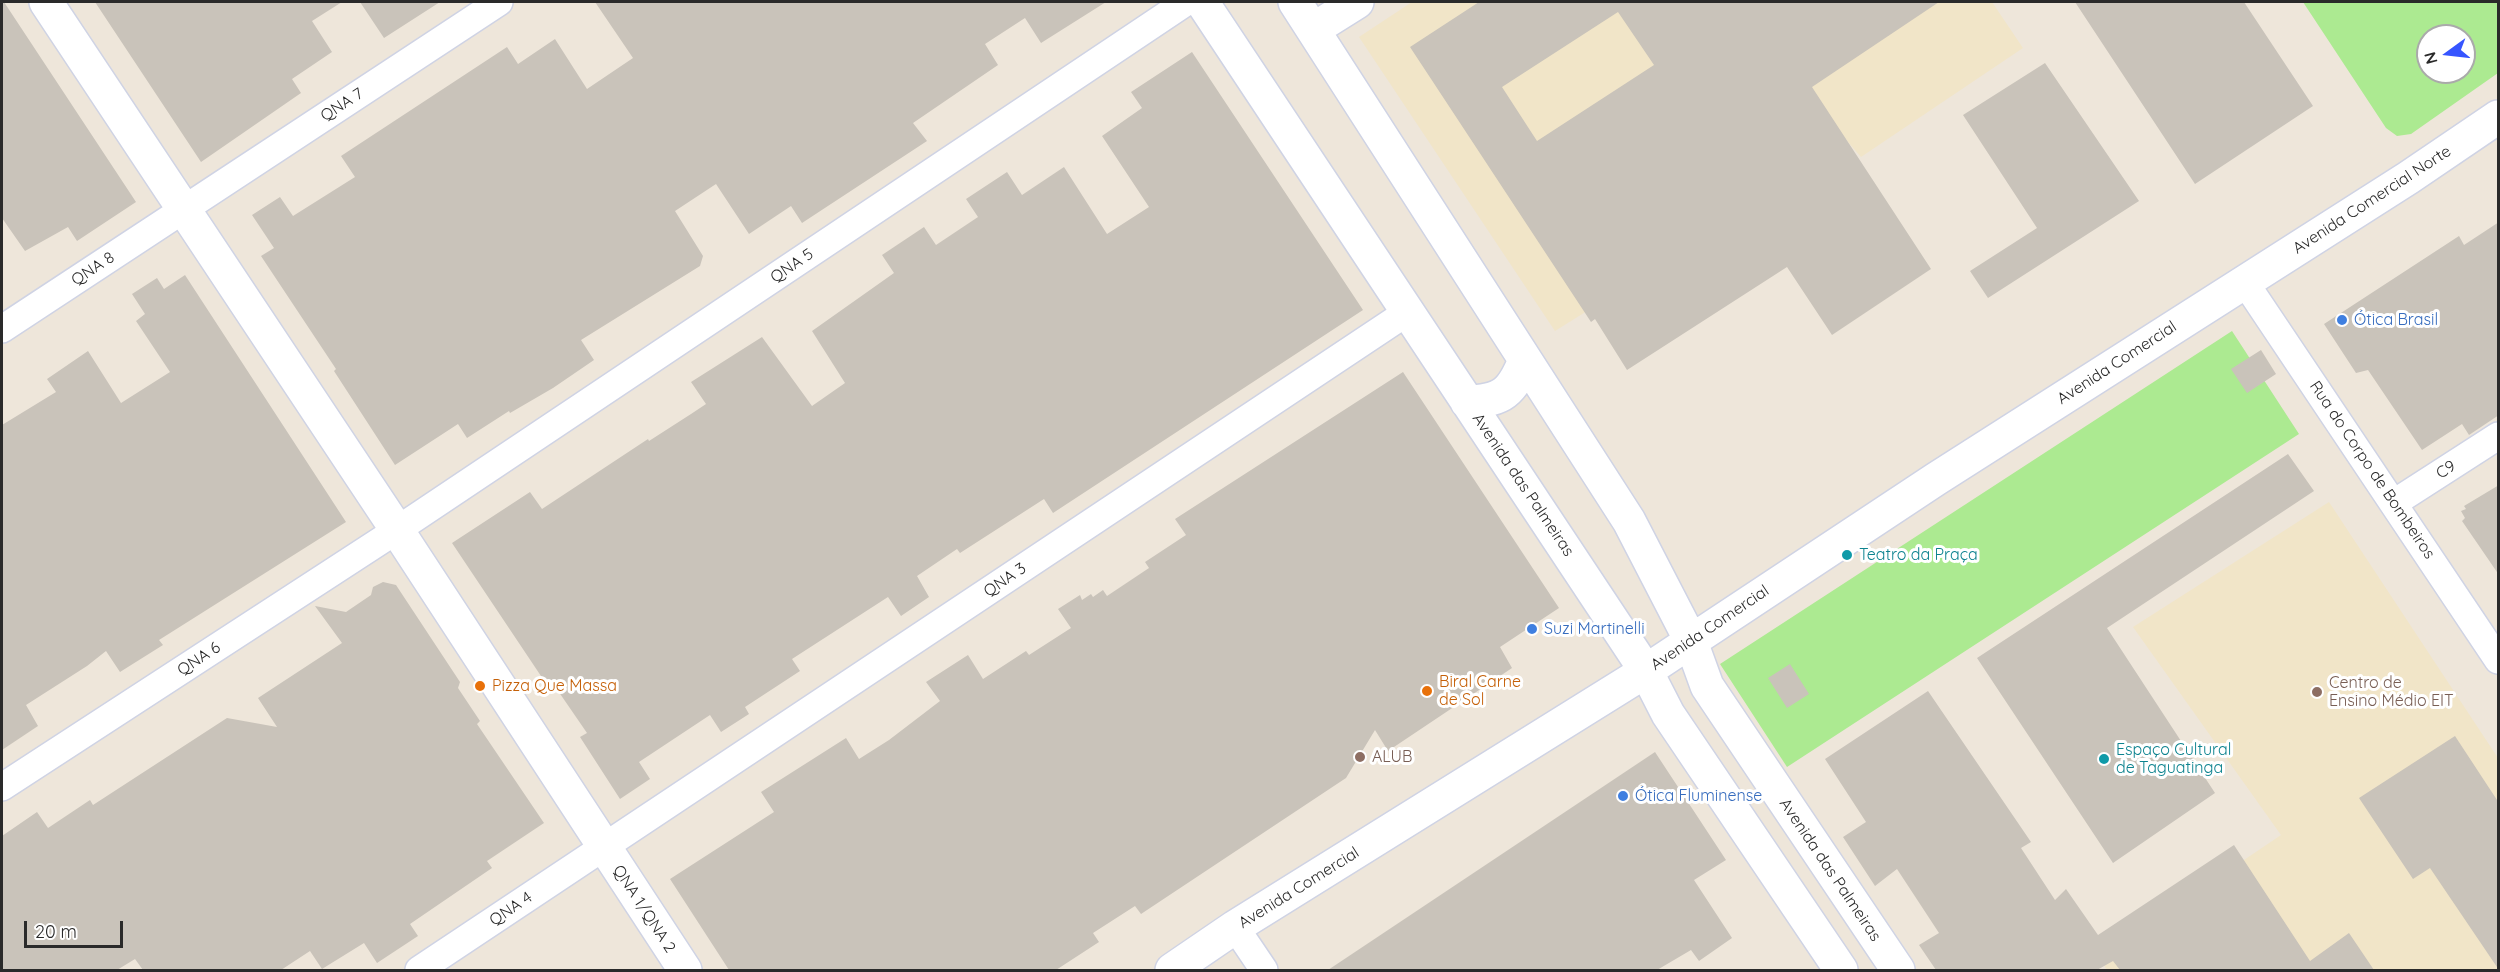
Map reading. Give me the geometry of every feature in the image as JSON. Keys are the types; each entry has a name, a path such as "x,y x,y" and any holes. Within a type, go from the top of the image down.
{"main road":[{"name":"QNA 1/QNA 2","path":"46,2 397,530 685,970"},
{"name":"Avenida das Palmeiras","path":"1202,2 1406,313 1646,671 1668,714 1841,970"},
{"name":"Avenida das Palmeiras","path":"1295,2 1648,555 1690,639 1713,695 1898,970"},
{"path":"1314,29 1357,2"},
{"name":"Avenida Comercial Norte","path":"2244,281 2408,178 2499,117"},
{"name":"Avenida Comercial","path":"1172,970 1235,927 1646,671 1690,639 2244,281"},
{"path":"1467,402 1487,401 1504,395 1516,383 1525,360"}],"street":[{"name":"QNA 7","path":"185,209 499,2"},
{"name":"QNA 5","path":"397,530 1186,2"},
{"name":"QNA 8","path":"2,329 185,209"},
{"name":"Rua do Corpo de Bombeiros","path":"2244,281 2499,660"},
{"name":"QNA 3","path":"604,848 1406,313"},
{"name":"C9","path":"2394,503 2499,436"},
{"name":"QNA 6","path":"2,787 397,530"},
{"name":"QNA 4","path":"419,970 604,848"},
{"path":"1235,927 1263,970"}],"shaded area":[{"path":"1412,2 1992,2 2023,48 1861,157 1828,119 1709,235 1555,331 1359,37"},
{"name":"Centro de Ensino Médio EIT","path":"2329,502 2498,758 2498,970 2107,970 2099,958 2281,835 2133,627"}],"green space":[{"path":"2303,2 2498,2 2498,73 2411,134 2397,136 2386,128"},
{"path":"2232,331 2299,434 1787,767 1720,664"}],"building":[{"path":"2,2 136,202 77,241 68,227 25,251 2,218"},
{"path":"95,2 342,2 312,21 332,52 292,79 301,93 201,162"},
{"path":"360,2 440,2 384,38"},
{"path":"595,2 1106,2 1041,43 1025,18 985,44 998,65 913,123 927,141 802,223 791,206 749,234 716,184 675,211 703,256 700,266 581,340 594,360 553,388 510,413 509,411 467,438 458,424 395,465 334,371 336,369 261,256 274,248 252,215 280,197 293,216 355,177 341,156 507,47 518,64 555,39 587,89 633,58"},
{"path":"1479,2 1939,2 1812,87 1931,269 1832,335 1787,267 1627,370 1595,319 1591,322 1410,47","holes":["1618,12 1654,65 1537,141 1502,87"]},
{"path":"2075,2 2244,2 2313,106 2195,184"},
{"path":"1192,52 1363,310 1053,513 1044,499 960,553 957,549 917,576 929,597 901,616 888,597 792,659 800,671 745,707 749,714 721,732 710,715 639,762 650,779 620,799 580,737 587,733 554,685 549,688 452,543 530,492 542,509 648,439 649,441 691,414 706,404 691,382 762,337 812,406 845,383 812,331 894,273 882,255 924,227 936,245 978,217 966,199 1007,172 1022,195 1064,167 1107,234 1149,207 1102,136 1142,108 1131,92"},
{"path":"2045,63 2139,201 1988,298 1970,271 2037,228 1963,115"},
{"path":"2499,222 2499,415 2469,435 2462,424 2422,450 2368,370 2356,373 2324,324 2459,236 2464,245"},
{"path":"185,275 346,522 159,640 163,645 120,672 106,651 87,666 26,705 38,726 2,750 2,425 56,392 47,379 88,351 121,403 170,372 136,321 145,314 132,294 157,278 164,289"},
{"path":"2261,350 2276,374 2247,393 2231,369"},
{"path":"1403,372 1559,608 1500,647 1512,668 1388,751 1375,730 1346,778 1141,914 1135,906 1093,933 1099,942 1056,970 729,970 670,879 774,812 761,792 846,738 859,759 889,740 940,701 926,682 968,655 983,679 1026,651 1029,655 1071,628 1058,609 1080,595 1082,600 1091,594 1093,597 1103,590 1107,596 1149,568 1145,562 1186,535 1175,519"},
{"path":"2288,454 2314,491 2107,628 2215,793 2113,863 1977,658"},
{"path":"2499,485 2499,575 2462,521 2465,518 2461,511 2466,509 2464,506"},
{"path":"383,582 396,585 460,682 458,688 480,721 477,724 544,823 487,861 492,868 410,924 418,936 377,963 364,943 322,969 310,951 281,970 143,970 135,959 117,970 2,970 2,836 37,812 48,828 90,800 93,805 227,718 277,727 258,698 342,643 315,606 346,612 371,595 373,587"},
{"path":"1790,664 1809,694 1787,708 1768,678"},
{"path":"1928,691 2031,842 2021,848 2055,900 2066,889 2098,935 2234,845 2310,961 2349,933 2374,970 2120,970 2113,961 2097,970 1936,970 1919,945 1939,933 1897,869 1875,886 1843,837 1866,822 1825,759"},
{"path":"2455,736 2499,803 2499,970 2430,868 2413,879 2359,798"},
{"path":"1655,752 1726,860 1694,880 1732,938 1699,961 1691,950 1657,970 1328,970"}],"place":[{"name":"Ótica Brasil","path":"2342,320"},
{"name":"Teatro da Praça","path":"1847,555"},
{"name":"Suzi Martinelli","path":"1532,629"},
{"name":"Pizza Que Massa","path":"480,686"},
{"name":"Biral Carne de Sol","path":"1427,691"},
{"name":"Centro de Ensino Médio EIT","path":"2317,692"},
{"name":"ALUB","path":"1360,757"},
{"name":"Espaço Cultural de Taguatinga","path":"2104,759"},
{"name":"Ótica Fluminense","path":"1623,796"}]}
